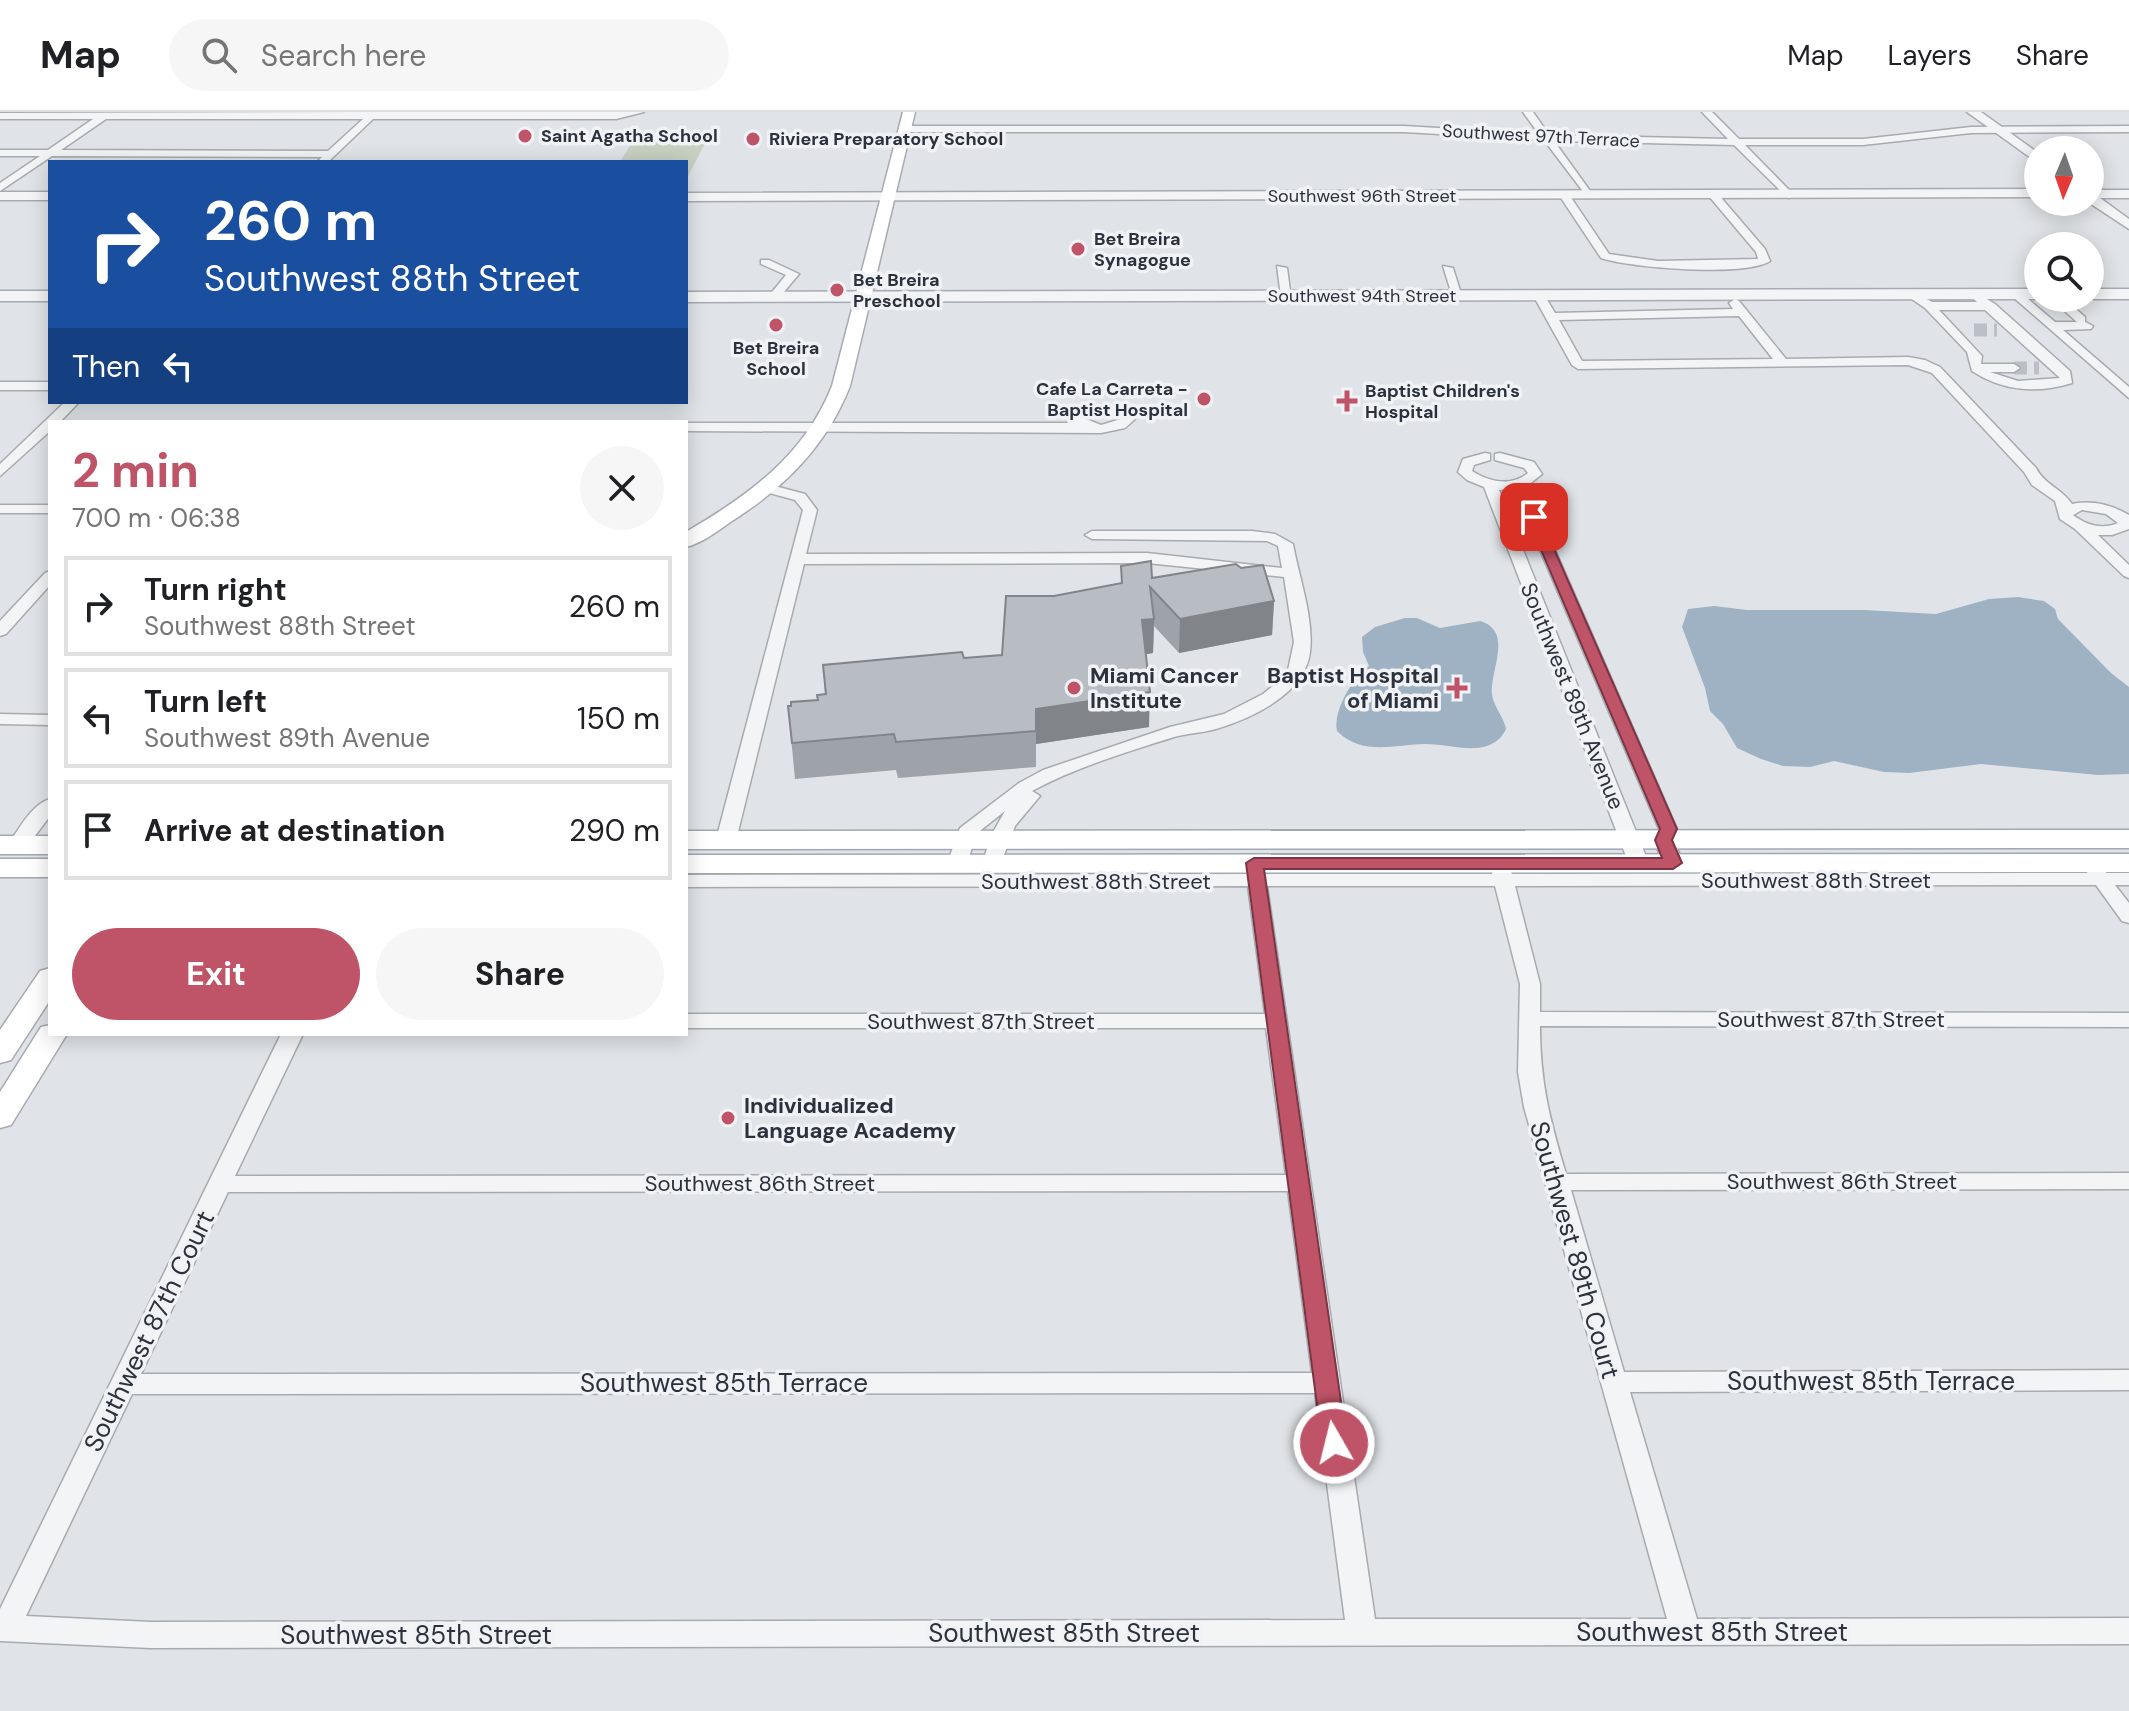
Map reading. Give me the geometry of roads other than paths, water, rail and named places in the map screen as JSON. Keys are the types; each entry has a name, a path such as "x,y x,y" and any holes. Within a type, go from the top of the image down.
{"main road":[{"path":"688,540 767,488 799,458 823,426 838,396 909,112"},
{"path":"2037,839 2065,849 2096,871"},
{"name":"Southwest 88th Street","path":"1254,861 2129,839"},
{"name":"Southwest 88th Street","path":"688,840 959,852"},
{"path":"6,853 48,845"},
{"name":"Southwest 88th Street","path":"688,864 995,852 1502,872 1635,852"},
{"name":"Southwest 88th Street","path":"1669,852 2096,871 2129,863"},
{"path":"6,853 48,867"},
{"path":"0,1053 48,980"},
{"path":"0,1117 51,1036"}],"street":[{"path":"1088,112 1088,129"},
{"path":"1528,112 1588,195"},
{"path":"1707,112 1788,195"},
{"path":"1973,112 2024,149"},
{"path":"0,116 635,113"},
{"path":"0,188 107,114"},
{"path":"324,160 373,114"},
{"name":"Southwest 97th Terrace","path":"905,129 1404,129 1612,142 1863,142 1997,130 2129,129"},
{"path":"0,153 330,154"},
{"name":"Southwest 96th Street","path":"688,197 2024,193"},
{"path":"2104,195 2129,194"},
{"path":"1564,195 1605,256 1614,261 1646,264 1766,260 1713,195"},
{"path":"0,196 48,196"},
{"path":"2104,206 2129,225"},
{"path":"765,262 793,274 774,297"},
{"path":"1281,268 1287,296"},
{"path":"1447,268 1458,295"},
{"path":"2104,294 2129,294"},
{"path":"1539,295 1578,365 1908,361 1927,365 1939,373 2031,471 2068,493 2125,519 2123,532 2106,549"},
{"path":"1729,295 1782,362"},
{"name":"Southwest 94th Street","path":"688,297 1729,295 1983,298 2024,295"},
{"path":"2017,295 2129,394"},
{"path":"2,298 48,296"},
{"path":"1922,298 1976,356 1976,368 1984,376 1999,381 2039,384 2067,380 2068,376 2060,368 1983,298"},
{"path":"1551,317 1741,312"},
{"path":"2053,326 2084,323 2072,312"},
{"path":"1953,330 1974,330"},
{"path":"1997,330 2017,330"},
{"path":"1976,368 2014,368"},
{"path":"2039,368 2060,368"},
{"path":"0,386 48,386"},
{"path":"54,420 70,404"},
{"path":"688,427 1116,427 1128,419 1117,411 1102,409 1088,411 1078,419 1046,426"},
{"path":"1078,419 1091,427"},
{"path":"0,472 48,426"},
{"path":"0,452 19,452"},
{"path":"1492,457 1521,461 1534,469 1533,478 1519,484 1490,484 1465,472 1468,462 1492,457"},
{"path":"2031,471 2035,480 2065,500 2065,516 2106,549 2128,572"},
{"name":"Southwest 89th Avenue","path":"1490,484 1635,852"},
{"name":"Southwest 89th Avenue","path":"1519,484 1668,829 1669,852"},
{"path":"726,840 808,505 794,494 767,488"},
{"path":"2067,509 2082,506 2102,508"},
{"path":"0,509 48,509"},
{"path":"2080,526 2123,532"},
{"path":"2123,532 2128,572"},
{"path":"959,852 967,832 988,813 1049,774 1176,731 1193,730 1256,705 1294,674 1302,658 1285,544 1270,537 1092,535"},
{"path":"797,559 1147,558 1191,560 1245,572 1290,573"},
{"path":"0,631 6,617 48,578"},
{"path":"0,719 48,720"},
{"path":"995,852 1017,808 1041,790 1184,738 1193,730"},
{"path":"6,853 48,807"},
{"path":"1254,861 1362,1634"},
{"name":"Southwest 88th Street","path":"688,881 1254,861"},
{"path":"2096,871 2129,917"},
{"name":"Southwest 88th Street","path":"1502,872 2096,871 2129,879"},
{"name":"Southwest 89th Court","path":"1502,872 1526,962 1532,1019 1530,1083 1555,1182 1686,1632"},
{"name":"Southwest 87th Street","path":"1532,1019 2129,1020"},
{"name":"Southwest 87th Street","path":"688,1021 1276,1021"},
{"name":"Southwest 87th Court","path":"3,1629 291,1036"},
{"name":"Southwest 86th Street","path":"1555,1182 2129,1181"},
{"name":"Southwest 86th Street","path":"220,1184 1299,1183"},
{"name":"Southwest 85th Terrace","path":"1613,1382 2129,1380"},
{"name":"Southwest 85th Terrace","path":"123,1384 1326,1383"},
{"name":"Southwest 85th Street","path":"3,1629 151,1635 2129,1631"}],"water":[{"path":"2018,597 2044,601 2055,609 2058,619 2129,687 2129,774 2098,775 1981,764 1909,773 1884,772 1834,761 1810,767 1783,766 1761,759 1737,748 1723,724 1710,711 1705,688 1682,627 1688,609 1714,606 1747,610 1865,610 1936,614 1989,599"},
{"path":"1405,618 1417,618 1440,628 1480,621 1496,633 1498,652 1492,694 1506,729 1499,739 1491,744 1470,748 1426,744 1368,747 1347,739 1337,731 1338,714 1345,696 1369,666 1363,652 1362,637 1375,627"}],"tunnel":[{"path":"1974,330 1997,330"},
{"path":"2014,368 2039,368"}],"place":[{"name":"Saint Agatha School","path":"525,136"},
{"name":"Riviera Preparatory School","path":"753,139"},
{"name":"Bet Breira Synagogue","path":"1078,249"},
{"name":"Bet Breira Preschool","path":"837,290"},
{"name":"Bet Breira School","path":"776,325"},
{"name":"Cafe La Carreta - Baptist Hospital","path":"1204,399"},
{"name":"Baptist Children's Hospital","path":"1347,401"},
{"name":"Miami Cancer Institute","path":"1074,688"},
{"name":"Baptist Hospital of Miami","path":"1457,688"},
{"name":"Individualized Language Academy","path":"728,1118"}]}
